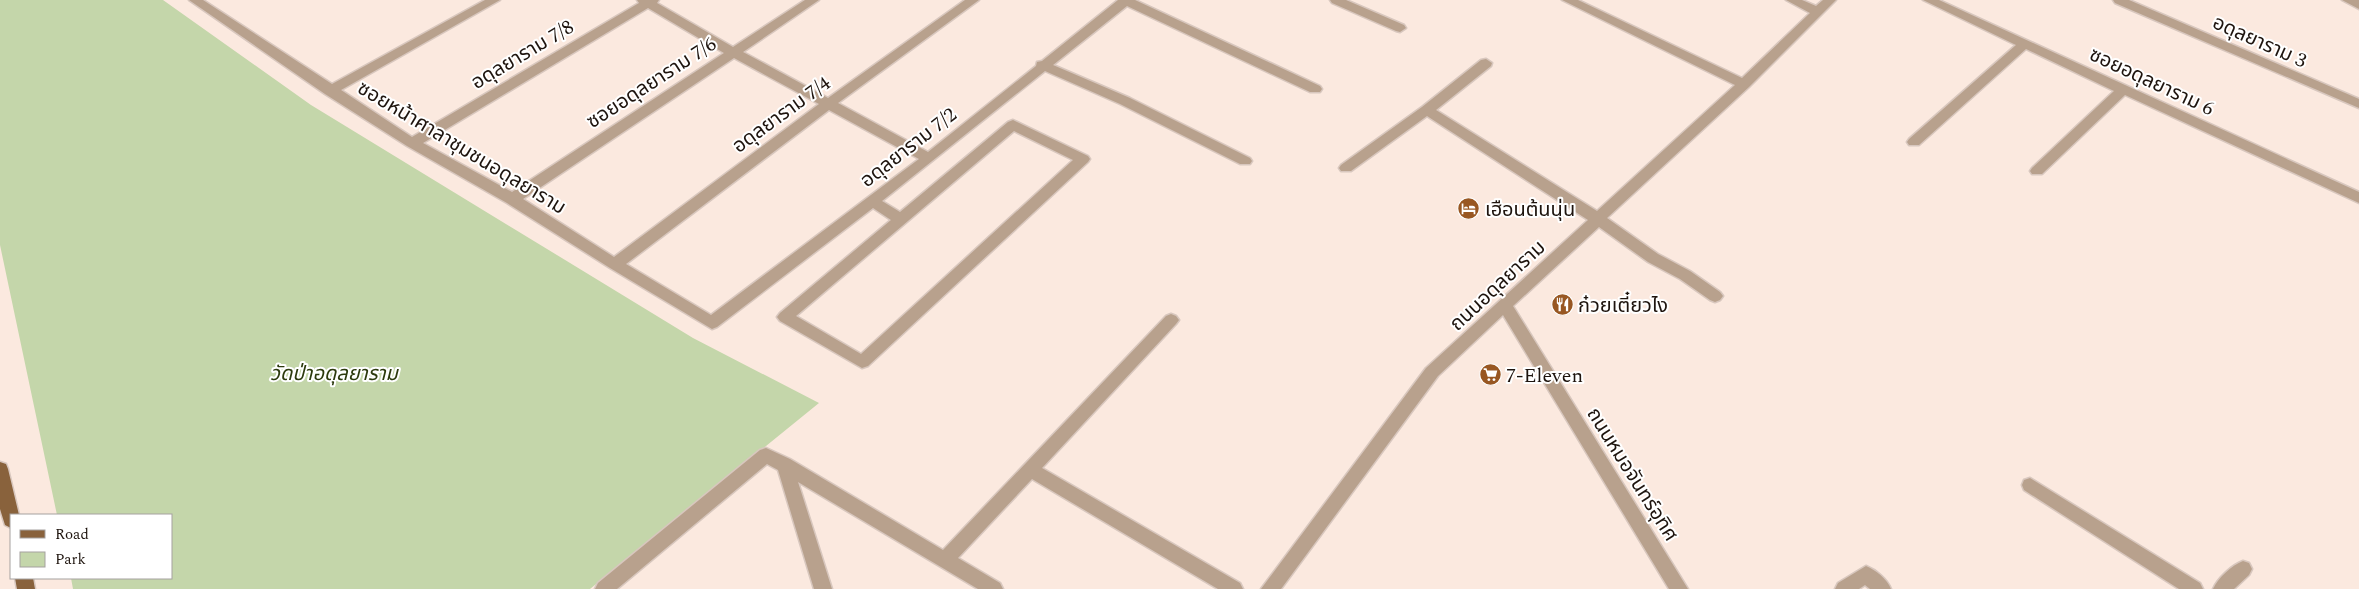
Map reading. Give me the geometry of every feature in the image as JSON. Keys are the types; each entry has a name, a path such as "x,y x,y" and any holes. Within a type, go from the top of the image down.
{"main road":[{"path":"0,469 10,515"}],"street":[{"name":"ซอยหน้าศาลาชุมชนอดุลยาราม","path":"195,0 330,91 412,143 512,199 712,322"},
{"path":"330,91 494,0"},
{"name":"ซอยอดุลยาราม 7/6","path":"512,199 813,0"},
{"name":"อดุลยาราม 7/4","path":"615,264 704,195 973,0"},
{"path":"1125,0 1315,89"},
{"name":"อดุลยาราม 7/2","path":"712,322 929,158 1125,0"},
{"path":"1336,0 1400,28"},
{"path":"1568,0 1744,84"},
{"path":"1792,0 1819,12"},
{"name":"ถนนอดุลยาราม","path":"1270,589 1432,372 1744,84 1830,0"},
{"name":"ซอยอดุลยาราม 6","path":"1929,0 2359,198"},
{"name":"อดุลยาราม 3","path":"2119,0 2359,104"},
{"path":"2348,0 2359,5"},
{"path":"648,1 732,52 929,158"},
{"name":"อดุลยาราม 7/8","path":"412,143 648,1"},
{"path":"1914,142 2024,44"},
{"path":"1346,168 1427,110 1486,63"},
{"path":"1042,65 1126,101 1245,161"},
{"path":"2037,171 2123,90"},
{"path":"1427,110 1598,219 1653,258 1685,274 1714,296"},
{"path":"1013,125 1083,159 862,362 784,317 901,219 1013,125"},
{"path":"872,201 901,219"},
{"name":"ถนนหมอจันทร์อุทิศ","path":"1504,304 1679,589"},
{"path":"946,560 1170,320"},
{"path":"604,589 766,455 994,589"},
{"path":"784,464 823,589"},
{"path":"1030,470 1234,589"},
{"path":"2030,485 2194,589"},
{"path":"2222,589 2243,569"},
{"path":"1844,589 1866,574 1882,589"}],"green space":[{"name":"วัดป่าอดุลยาราม","path":"0,0 163,0 311,105 693,338 819,403 590,589 73,589 71,579 172,579 172,514 57,514 0,245"}],"place":[{"name":"เฮือนต้นนุ่น","path":"1469,209"},
{"name":"ก๋วยเตี๋ยวไง","path":"1562,305"},
{"name":"7-Eleven","path":"1490,375"}]}
